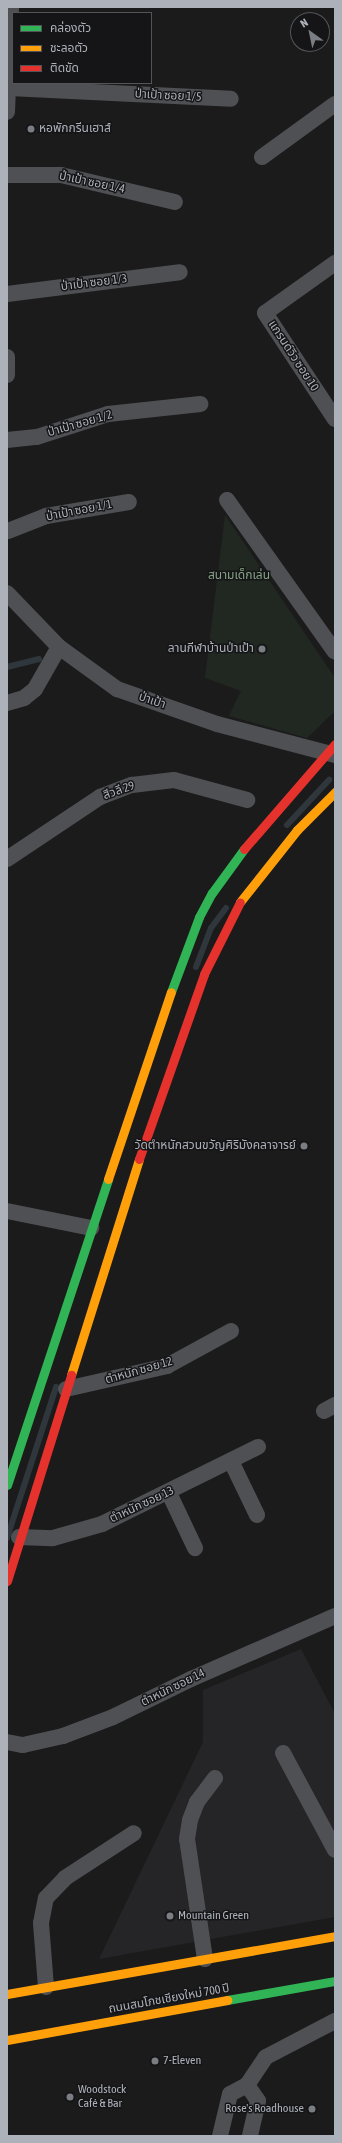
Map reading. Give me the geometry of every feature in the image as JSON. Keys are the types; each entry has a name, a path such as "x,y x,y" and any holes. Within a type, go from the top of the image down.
{"street":[{"path":"7,112 11,7"},
{"name":"ป่าเป้า ซอย 1/5","path":"9,88 231,99"},
{"path":"262,158 335,104"},
{"name":"ป่าเป้า ซอย 1/4","path":"7,175 61,175 175,202"},
{"name":"แกรนด์วิว ซอย 10","path":"335,263 265,313 335,419"},
{"name":"ป่าเป้า ซอย 1/3","path":"7,294 180,272"},
{"path":"7,357 7,375"},
{"name":"ป่าเป้า ซอย 1/2","path":"7,440 37,437 108,414 200,404"},
{"path":"227,500 335,652"},
{"name":"ป่าเป้า ซอย 1/1","path":"7,530 46,516 129,502"},
{"name":"ป่าเป้า","path":"7,593 59,647 117,688 217,724 332,751"},
{"path":"7,703 24,698 35,689 59,647"},
{"path":"7,1581 53,1397 91,1228 161,1019 199,917 212,893 239,855 332,751"},
{"name":"สีวลี 29","path":"7,859 100,797 132,785 174,780 247,800"},
{"path":"7,1485 53,1397 204,974 239,903 296,830 335,792"},
{"path":"7,1211 91,1228"},
{"name":"ตำหนัก ซอย 12","path":"53,1397 167,1366 231,1331"},
{"name":"ตำหนัก ซอย 13","path":"19,1537 54,1538 102,1524 169,1493 258,1447"},
{"path":"231,1461 257,1515"},
{"path":"169,1493 195,1548"},
{"name":"ตำหนัก ซอย 14","path":"7,1742 23,1745 63,1736 113,1717 191,1678 335,1616"},
{"path":"283,1753 335,1850"},
{"path":"205,1959 187,1839 190,1820 198,1802 215,1778"},
{"path":"46,1987 41,1923 46,1898 65,1878 134,1833"},
{"path":"7,1994 335,1936"},
{"name":"ถนนสมโภชเชียงใหม่ 700 ปี","path":"7,2040 334,1984"},
{"path":"220,2136 230,2094 247,2085 266,2057 335,2021"},
{"path":"247,2085 258,2101 250,2136"}],"shaded area":[{"path":"301,1649 335,1714 335,1917 99,1959 203,1742 203,1690"}],"green space":[{"name":"ลานกีฬาบ้านป่าเป้า","path":"225,515 335,678 335,711 307,738 229,716 241,691 205,678"}],"waterway":[{"path":"7,667 39,659"},
{"path":"287,825 329,780"},
{"path":"196,967 211,928 226,908"},
{"path":"7,1538 56,1387"}],"traffic: fast":[{"path":"171,992 199,917 212,893 244,849"},
{"path":"7,1485 108,1179"},
{"path":"227,2000 335,1981"}],"traffic: slow":[{"path":"240,902 297,830 335,792"},
{"path":"108,1179 171,992"},
{"path":"71,1375 139,1159"},
{"path":"7,1994 335,1936"},
{"path":"7,2040 227,2000"}],"traffic: jam":[{"path":"244,849 335,744"},
{"path":"139,1159 204,974 240,902"},
{"path":"7,1581 71,1375"}],"place":[{"name":"หอพักกรีนเฮาส์","path":"31,129"},
{"name":"ลานกีฬาบ้านป่าเป้า","path":"262,649"},
{"name":"วัดตำหนักสวนขวัญศิริมังคลาจารย์","path":"304,1146"},
{"name":"Mountain Green","path":"170,1916"},
{"name":"7-Eleven","path":"155,2061"},
{"name":"Woodstock Café & Bar","path":"70,2097"},
{"name":"Rose's Roadhouse","path":"312,2109"}],"park label":[{"name":"สนามเด็กเล่น","path":"239,576"}]}
